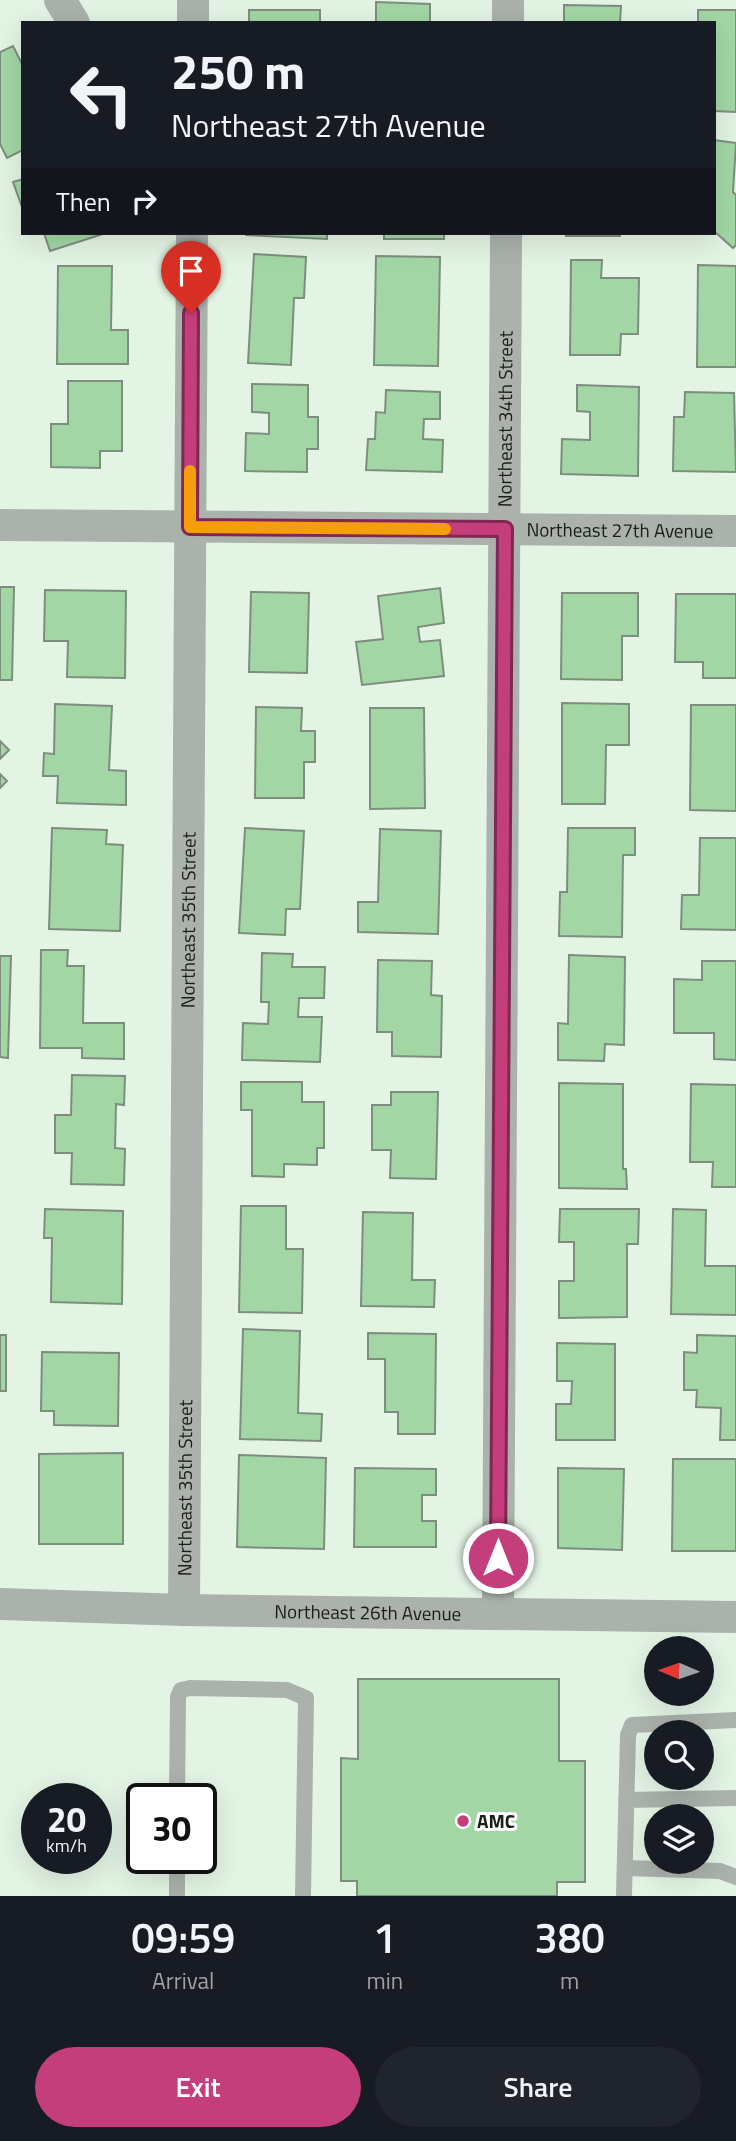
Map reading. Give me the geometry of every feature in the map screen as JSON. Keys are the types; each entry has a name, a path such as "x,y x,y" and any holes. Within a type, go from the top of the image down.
{"street":[{"path":"60,0 73,21"},
{"path":"193,0 193,21"},
{"path":"508,0 508,21"},
{"name":"Northeast 35th Street","path":"184,1610 192,235"},
{"name":"Northeast 34th Street","path":"498,1613 506,235"},
{"name":"Northeast 27th Avenue","path":"0,525 736,531"},
{"name":"Northeast 26th Avenue","path":"0,1604 184,1610 736,1617"}],"lane":[{"path":"177,1783 178,1697 181,1690 288,1690 306,1698 303,1896"},
{"path":"624,1896 628,1735 632,1725 736,1720"},
{"path":"626,1800 736,1798"},
{"path":"625,1868 720,1871 736,1877"},
{"path":"177,1874 177,1896"}],"building":[{"path":"376,2 430,4 430,21 376,21"},
{"path":"564,5 621,6 620,21 564,21"},
{"path":"249,10 320,10 320,21 249,21"},
{"path":"698,10 736,10 736,112 716,111 716,21 698,21"},
{"path":"13,46 21,62 21,151 7,158 0,144 0,52"},
{"path":"716,140 736,143 733,192 736,195 736,245 733,248 716,233"},
{"path":"21,180 21,204 13,182"},
{"path":"45,235 100,235 50,251"},
{"path":"246,235 327,235 327,239"},
{"path":"384,235 444,235 444,239 384,239"},
{"path":"566,235 620,235 620,236"},
{"path":"254,254 306,257 304,298 294,298 291,365 248,363"},
{"path":"376,256 440,257 438,366 374,365"},
{"path":"571,260 602,260 601,278 639,278 638,334 621,334 620,355 570,355"},
{"path":"698,265 736,266 736,367 697,367"},
{"path":"58,266 112,266 111,330 128,330 128,364 57,364"},
{"path":"68,381 122,381 122,451 100,451 100,468 51,467 51,424 68,424"},
{"path":"252,384 308,385 308,417 318,417 318,449 307,449 307,472 245,471 246,433 269,434 269,413 252,412"},
{"path":"577,385 639,387 638,476 561,474 562,439 590,440 590,412 577,411"},
{"path":"386,390 440,392 440,419 424,419 423,439 443,440 442,472 366,470 368,439 375,439 376,412 385,413"},
{"path":"685,392 734,393 736,472 673,471 674,417 684,417"},
{"path":"0,587 14,587 12,680 0,680"},
{"path":"440,588 444,623 418,627 420,642 440,640 444,676 362,685 356,642 383,639 378,596"},
{"path":"45,590 126,591 125,678 67,677 68,641 44,641"},
{"path":"251,592 309,593 307,673 249,672"},
{"path":"562,593 638,593 638,636 622,636 622,680 561,679"},
{"path":"676,594 736,594 736,678 703,678 703,662 675,662"},
{"path":"562,703 629,704 629,745 606,745 605,804 562,804"},
{"path":"55,704 112,706 109,770 126,771 126,805 57,803 58,776 43,776 44,753 54,754"},
{"path":"691,705 736,705 736,811 690,810"},
{"path":"256,707 302,708 301,731 315,731 315,762 304,762 304,798 255,798"},
{"path":"370,708 424,708 425,808 370,809"},
{"path":"0,741 9,750 0,759"},
{"path":"0,774 7,781 0,788"},
{"path":"52,828 107,830 106,844 123,845 120,931 49,929"},
{"path":"245,828 304,831 300,909 286,909 285,935 239,933"},
{"path":"568,828 635,828 635,855 623,855 622,937 559,936 560,892 567,892"},
{"path":"380,829 441,831 438,934 358,932 358,902 378,902"},
{"path":"700,838 736,838 736,930 681,929 682,895 699,895"},
{"path":"41,950 68,950 67,966 84,966 83,1023 124,1023 124,1059 82,1058 82,1048 40,1048"},
{"path":"262,953 293,954 292,967 325,967 324,998 299,998 298,1017 322,1017 320,1062 242,1060 243,1023 268,1024 269,1002 261,1002"},
{"path":"569,955 625,957 624,1045 605,1044 604,1061 558,1060 558,1023 568,1024"},
{"path":"0,956 11,956 8,1058 0,1057"},
{"path":"378,960 432,961 431,995 442,996 441,1057 392,1056 392,1032 377,1032"},
{"path":"702,961 736,961 736,1060 714,1059 714,1033 674,1033 674,979 702,980"},
{"path":"72,1075 125,1076 124,1105 116,1104 115,1148 125,1149 124,1185 71,1184 72,1153 55,1153 55,1115 71,1115"},
{"path":"241,1082 302,1082 302,1102 324,1102 324,1148 317,1148 317,1165 284,1164 284,1177 252,1176 252,1110 241,1110"},
{"path":"559,1083 623,1084 623,1169 626,1169 627,1189 559,1188"},
{"path":"691,1084 736,1085 736,1187 712,1187 713,1162 690,1162"},
{"path":"391,1092 438,1092 436,1179 390,1178 391,1150 372,1150 372,1105 391,1105"},
{"path":"241,1206 286,1206 286,1249 303,1249 302,1313 239,1312"},
{"path":"45,1209 123,1211 122,1304 51,1302 52,1238 44,1238"},
{"path":"560,1209 639,1209 638,1244 627,1244 627,1317 559,1318 559,1281 574,1281 574,1242 559,1242"},
{"path":"673,1209 706,1210 705,1266 736,1266 736,1315 671,1314"},
{"path":"363,1212 413,1213 412,1280 435,1280 434,1307 361,1306"},
{"path":"243,1329 300,1331 298,1413 322,1414 321,1441 240,1439"},
{"path":"368,1333 436,1334 435,1434 398,1434 398,1412 385,1412 385,1359 368,1359"},
{"path":"0,1335 6,1335 6,1391 0,1391"},
{"path":"697,1335 736,1336 736,1440 720,1440 721,1408 696,1407 697,1390 684,1390 684,1352 697,1353"},
{"path":"557,1343 615,1344 615,1440 556,1440 556,1404 571,1404 572,1381 557,1381"},
{"path":"42,1352 119,1353 118,1426 54,1425 54,1411 41,1411"},
{"path":"123,1453 123,1544 39,1544 39,1454"},
{"path":"239,1455 326,1458 324,1549 237,1547"},
{"path":"673,1459 736,1459 736,1551 672,1551"},
{"path":"355,1468 436,1469 436,1495 422,1495 422,1521 436,1521 436,1547 354,1547"},
{"path":"558,1468 624,1469 622,1550 558,1548"},
{"name":"AMC","path":"358,1679 559,1679 559,1761 585,1761 585,1882 557,1882 557,1896 357,1896 357,1881 341,1881 341,1758 358,1759"}],"slow traffic":[{"path":"190,471 190,527 445,529"}],"place":[{"name":"AMC","path":"463,1821"}],"route":[{"path":"191,313 190,527 505,529 498,1558"}]}
